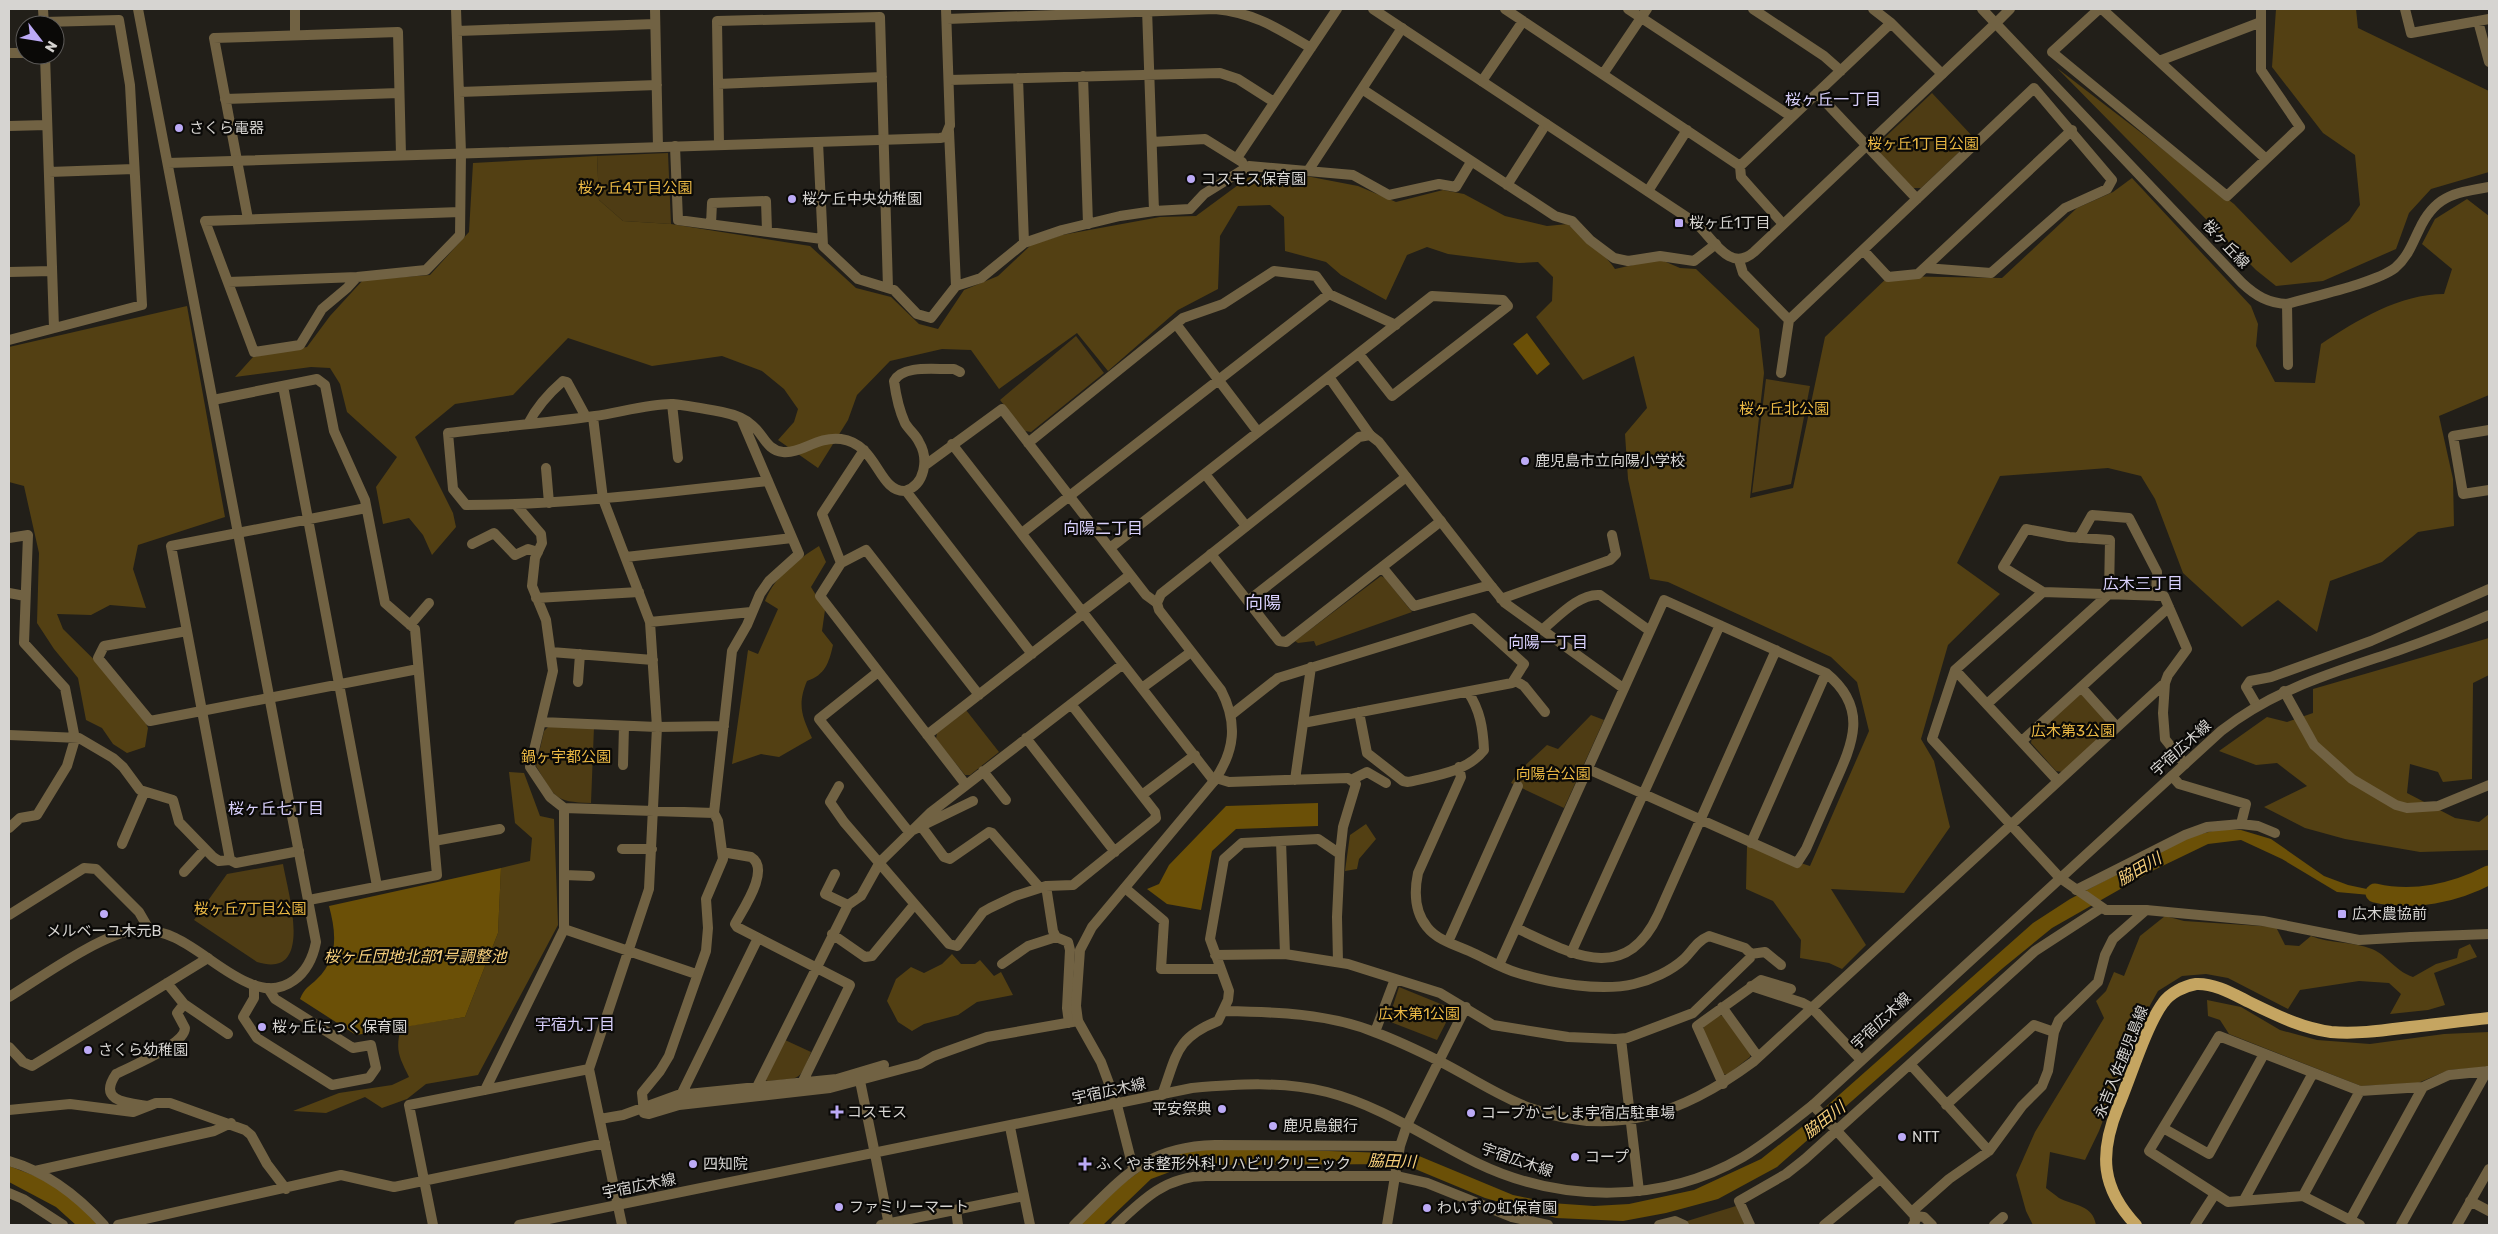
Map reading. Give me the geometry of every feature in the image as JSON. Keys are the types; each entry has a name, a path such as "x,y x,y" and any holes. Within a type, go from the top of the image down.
{"main road":[{"name":"永吉入佐鹿児島線","path":"2136,1225 2122,1210 2112,1193 2106,1174 2105,1156 2117,1110 2155,1018 2164,1002 2177,992 2197,984 2223,989 2295,1024 2330,1032 2359,1033 2489,1018"}],"street":[{"path":"9,997 109,936 136,930 166,934 254,985 268,988 287,984 296,979 310,964 316,942 138,9"},
{"path":"295,9 295,35"},
{"path":"228,282 357,276 426,270 460,235 461,153 456,9"},
{"path":"654,9 658,147"},
{"path":"1147,9 1154,211"},
{"path":"956,286 946,14 1215,9 1249,14 1264,20 1311,48"},
{"path":"1237,158 1337,9"},
{"path":"1373,9 1697,224 1729,257 1739,260 1747,258 2010,9"},
{"path":"1505,9 1740,166"},
{"path":"1628,9 1644,13 1792,117"},
{"path":"1753,9 1824,56 1841,71"},
{"path":"1874,9 1891,23 1942,74"},
{"name":"桜ヶ丘線","path":"1982,9 2242,283 2260,298 2273,303 2287,304 2384,275 2409,252 2419,230 2434,206 2444,198 2458,193 2489,187"},
{"path":"2261,9 2261,70 2300,127 2228,196 2052,52 2100,9 2266,159"},
{"path":"2405,9 2411,33 2489,19"},
{"path":"1603,74 1644,13"},
{"path":"720,145 717,22 799,14 880,17 888,288"},
{"path":"9,340 142,304 130,85 119,20 65,22"},
{"path":"1482,81 1523,21"},
{"path":"2159,61 2261,22"},
{"path":"2478,22 2489,62"},
{"path":"1740,166 1891,23"},
{"path":"457,31 655,24"},
{"path":"1308,171 1402,28"},
{"path":"248,220 214,38 398,32 401,155"},
{"path":"45,65 54,328"},
{"path":"949,80 1206,73 1229,75 1274,102"},
{"path":"718,84 882,76"},
{"path":"1083,76 1088,224"},
{"path":"1018,78 1024,243"},
{"path":"459,92 657,84"},
{"path":"1781,373 1789,320 2034,88 2072,130 2112,180 2107,189 2065,208 1991,273 1925,268"},
{"path":"1362,89 1555,216 1572,221 1590,240 1614,258 1628,261 1660,256 1694,261 1716,244"},
{"path":"225,99 399,93"},
{"path":"1817,93 1917,199"},
{"path":"1507,185 1546,124"},
{"path":"9,126 47,125"},
{"path":"168,163 940,138 945,137 950,128"},
{"path":"1648,191 1687,130"},
{"path":"1863,250 1888,277 1918,274 2072,130"},
{"path":"1152,142 1205,139 1249,166 1353,175 1389,195 1439,184 1456,187 1472,162"},
{"path":"818,142 823,246 858,279 894,290 916,314 931,318 956,286 981,278 1024,243 1088,224 1154,211 1190,209 1204,194 1249,166"},
{"path":"675,146 678,220 822,239"},
{"path":"1740,166 1741,177 1783,224"},
{"path":"48,172 134,169"},
{"path":"711,224 712,203 766,201 767,231"},
{"path":"357,276 347,288 322,308 300,345 254,352 205,221 460,212"},
{"path":"1739,260 1743,273 1789,320"},
{"path":"9,272 52,271"},
{"path":"1028,443 1182,318 1223,304 1274,271 1316,276 1329,294 1396,325"},
{"path":"1022,533 1329,294"},
{"path":"1110,548 1432,296 1503,300 1508,306 1392,396 1359,354"},
{"path":"2287,304 2288,365"},
{"path":"1176,324 1258,432"},
{"path":"768,481 604,499 516,505 466,505 453,488 448,432 589,417 672,404 726,413 741,418 753,426 770,447 777,451 786,452 815,441 828,439 848,441 864,450 890,487 900,492 906,491 918,481 924,466 923,449 905,423 894,382 897,375 905,371 954,369 960,372"},
{"path":"1329,377 1370,435 1379,442 1502,599 1623,688"},
{"path":"213,400 317,379 325,385 334,431 366,508 385,603 415,629 437,875 308,900"},
{"path":"528,424 547,394 563,381 567,382 589,417 604,499 650,622 658,727 650,889 589,1069 622,1225"},
{"path":"283,386 378,886"},
{"path":"672,404 678,458"},
{"path":"924,466 1002,409 1130,575 1146,595 1157,603 1166,620 1221,690 1231,715 1233,738 1228,760 1216,779 1092,927 1082,943 1074,1022"},
{"path":"741,418 799,554 769,581 755,600 747,624 732,651 714,813 718,821 723,860 706,900 707,944 669,1056 642,1093 644,1113 649,1114 679,1105 830,1088 920,1064 934,1056 987,1037 1074,1022"},
{"path":"2489,430 2453,436 2463,494 2489,490"},
{"path":"1157,603 1161,594 1246,526 1359,437 1370,435"},
{"path":"952,444 1123,664 1216,779 1229,782 1348,778 1356,784 1343,827 1340,854 1337,917 1338,962"},
{"path":"841,563 822,514 864,450"},
{"path":"546,468 549,503"},
{"path":"1205,474 1246,526"},
{"path":"1248,601 1406,477"},
{"path":"906,491 1032,654"},
{"path":"516,505 541,534 542,543 535,558 532,586 546,620 553,671 530,767 550,797 564,808 714,813"},
{"path":"230,860 170,546 366,508"},
{"path":"2079,538 2092,515 2129,518 2157,572 2156,596"},
{"path":"1211,554 1280,641 1286,642 1440,521"},
{"path":"1987,704 2108,594 2110,540 2079,538 2026,529 2003,567 2043,592 2108,594 2156,596 2164,596 2187,649 2168,675 2165,683 2163,712 2165,739 2185,764"},
{"path":"472,544 494,533 515,555 528,549 538,552"},
{"path":"9,538 28,534 24,643 64,688 75,739 68,766 37,815 20,818 9,828"},
{"path":"1502,599 1610,560 1616,554 1612,535"},
{"path":"626,557 792,538"},
{"path":"966,785 820,596 841,563 866,550 979,695"},
{"path":"1382,567 1414,606 1491,586"},
{"path":"927,735 1130,575"},
{"path":"2256,706 2246,687 2250,681 2271,677 2371,641 2489,589"},
{"path":"536,598 639,592"},
{"path":"2043,592 1956,670 1932,739 2060,878 2101,908"},
{"path":"9,593 25,596"},
{"path":"1542,630 1579,601 1593,595 1600,595 1650,631"},
{"path":"1499,965 1664,600 1826,673 1843,690 1853,712 1854,726 1850,748 1806,849 1796,864 1588,769"},
{"path":"410,625 429,603"},
{"path":"2022,741 2169,607"},
{"path":"650,622 751,612"},
{"name":"宇宿広木線","path":"519,1225 1010,1127 1192,1088 1226,1085 1279,1084 1320,1091 1348,1099 1407,1125 1479,1164 1550,1188 1579,1192 1639,1191 1693,1178 1742,1157 1815,1108 1861,1060 2221,731 2256,706 2284,691 2435,638 2489,615"},
{"path":"1231,715 1278,678 1473,618 1524,664 1512,683 1303,723"},
{"path":"1571,953 1720,625"},
{"path":"186,631 104,646 98,658 150,721 418,669"},
{"path":"1516,928 1571,953 1598,959 1624,953 1645,937 1658,915 1699,819 1776,650"},
{"path":"551,652 653,660"},
{"path":"1142,688 1191,652"},
{"path":"578,682 580,654"},
{"path":"757,1087 832,934 848,905 860,896 880,862 909,832 966,785 1123,664"},
{"path":"1295,780 1312,668"},
{"path":"1956,670 2058,781"},
{"path":"878,672 819,718 909,832"},
{"path":"1751,842 1826,673"},
{"path":"1514,680 1524,686 1545,712"},
{"path":"1224,1011 1294,1013 1334,1020 1375,1032 1438,1060 1511,1099 1553,1115 1593,1121 1630,1118 1678,1108 1722,1084 1758,1057 2165,683"},
{"path":"2081,687 2117,727"},
{"path":"2284,691 2314,745 2352,779 2396,805 2407,808 2438,806 2489,785"},
{"path":"1360,712 1366,753 1403,781 1408,782 1441,775 1476,760 1484,750 1482,724 1468,692"},
{"path":"839,786 830,802 844,822 949,944 957,946 983,912 1015,896 1043,887 1073,885 1156,818 1155,812 1071,704"},
{"path":"541,722 658,727 724,726"},
{"path":"623,765 624,726"},
{"path":"9,735 79,738 88,742 113,758 144,793 173,800 179,822 219,861 230,860 236,862 299,851"},
{"path":"1026,738 1114,852"},
{"path":"1142,795 1195,755"},
{"path":"1459,767 1461,777 1418,873 1415,885 1415,897 1421,917 1434,933 1448,942 1517,973 1606,988 1634,984 1664,973 1684,959 1700,940 1709,936 1744,948 1751,954 1764,952 1781,965"},
{"path":"983,772 1006,800"},
{"path":"1352,780 1367,772 1386,783"},
{"path":"2172,776 2180,784 2246,804 2241,824"},
{"path":"1448,942 1518,786"},
{"path":"122,844 144,793"},
{"path":"909,832 973,801"},
{"path":"485,1090 564,929 564,808"},
{"path":"2078,891 2186,835 2217,824 2258,826 2276,833"},
{"path":"921,826 944,858 950,859 988,832 992,833 1043,887 1056,937"},
{"path":"434,841 500,829"},
{"path":"1162,1095 1181,1045 1197,1029 1218,1021 1224,1011 1229,991 1210,939 1224,859 1242,843 1318,839 1340,854"},
{"path":"1281,841 1285,954"},
{"path":"622,848 652,849"},
{"path":"184,872 205,849"},
{"path":"722,852 751,857 758,866 758,880 736,924 737,927 850,985 802,1082"},
{"path":"9,915 84,868 96,869 140,912 150,931"},
{"path":"835,874 825,894 848,905"},
{"path":"564,875 590,876"},
{"path":"1125,888 1164,921 1161,969 1221,969"},
{"path":"832,934 865,957 872,956 914,905"},
{"path":"1750,1225 1739,1201 1786,1174 1834,1129 2035,952 2075,923 2101,908 2146,910 2286,924 2350,939 2489,934"},
{"path":"1914,1221 1914,1210 1989,1151 2022,1106 2042,1086 2048,1071 2054,1032 2066,1012 2098,982 2105,955 2113,939 2146,910"},
{"path":"564,929 696,974"},
{"path":"1002,964 1028,946 1056,937 1068,942 1070,950 1067,1008 1100,1062 1117,1105 1133,1168"},
{"path":"681,1095 758,938"},
{"path":"1215,955 1285,954 1338,962 1440,993 1499,1026 1568,1037 1621,1039 1700,1009 1747,962 1751,954"},
{"path":"9,1047 23,1062 32,1066 208,958"},
{"path":"1375,1032 1395,979"},
{"path":"1722,1084 1697,1026 1761,980 1791,990"},
{"path":"167,983 184,1004 228,1034"},
{"path":"254,985 254,998 243,1017 257,1038 332,1084 369,1078 376,1068 371,1045 352,1048 275,999 268,988"},
{"path":"1751,986 1803,1003 1812,1008 1861,1060"},
{"path":"148,1106 117,1100 113,1096 110,1086 116,1074 169,1047 182,1037 185,1028 177,1013 184,1004"},
{"path":"1387,1225 1400,1149 1407,1125 1466,1007"},
{"path":"1722,1007 1758,1057"},
{"path":"1946,1105 2034,1025 2054,1032"},
{"path":"2360,1225 2303,1196 2228,1202 2149,1151 2219,1036 2360,1091 2422,1087 2449,1075 2488,1071"},
{"path":"1621,1039 1639,1191"},
{"path":"2163,1128 2209,1154 2264,1054"},
{"path":"1910,1064 1989,1151"},
{"path":"600,1119 623,1115 681,1095 837,1079 884,1065"},
{"path":"433,1225 409,1105 589,1069"},
{"path":"2401,1225 2488,1071"},
{"path":"2244,1200 2314,1072"},
{"path":"860,1081 886,1225 1024,1196"},
{"path":"2350,1220 2422,1087"},
{"path":"2303,1196 2360,1091"},
{"path":"9,1110 70,1104 133,1112 148,1106 170,1103 232,1123 251,1135 267,1164 286,1189"},
{"path":"1815,1108 1880,1179 1914,1221"},
{"path":"34,1171 214,1131 232,1123"},
{"path":"1010,1127 1030,1225"},
{"path":"118,1225 286,1189 340,1175 394,1187 605,1144"},
{"path":"1074,1225 1133,1168 1157,1155 1198,1145 1400,1149"},
{"path":"9,1161 34,1171 73,1194 104,1225"},
{"path":"2457,1225 2489,1169"},
{"path":"1116,1225 1152,1192 1182,1178 1206,1176 1396,1174 1427,1183 1512,1217 1548,1225"},
{"path":"1824,1225 1880,1179"},
{"path":"9,1193 23,1199 63,1225"},
{"path":"2195,1225 2215,1194"},
{"path":"2470,1201 2489,1210"},
{"path":"956,1210 958,1225"},
{"path":"1914,1221 1924,1216 1932,1225"},
{"path":"1994,1225 2003,1218"},
{"path":"1659,1225 1675,1221 1684,1225"}],"green space":[{"name":"桜ヶ丘1丁目公園","path":"1932,93 1974,138 1921,188 1913,188 1878,151 1880,142"},
{"name":"桜ヶ丘4丁目公園","path":"668,153 671,224 623,221 599,200 597,156"},
{"path":"1076,336 1104,373 1031,432 1025,431 1000,400"},
{"name":"桜ヶ丘北公園","path":"1766,379 1810,386 1791,484 1752,493"},
{"path":"1381,576 1385,578 1412,612 1316,646 1314,641 1298,643 1295,641"},
{"name":"広木第3公園","path":"2078,694 2085,695 2110,723 2110,728 2062,772 2056,771 2031,743 2032,737"},
{"path":"966,710 999,752 970,775 965,775 936,739 937,733"},
{"name":"向陽台公園","path":"1591,715 1604,720 1564,808 1511,783 1518,772 1547,745 1558,749"},
{"name":"鍋ヶ宇都公園","path":"548,727 594,727 591,803 569,801 556,796 536,766 544,731"},
{"name":"桜ヶ丘7丁目公園","path":"283,864 294,931 292,947 286,958 275,964 257,962 194,920 227,874"},
{"name":"広木第1公園","path":"1399,987 1453,1009 1437,1040 1388,1021"},
{"path":"1719,1015 1724,1016 1750,1053 1750,1057 1727,1075 1723,1074 1703,1030 1704,1025"},
{"path":"785,1040 811,1052 804,1069 801,1074 793,1079 765,1080"},
{"path":"1736,1206 1745,1225 1686,1225 1684,1222"}],"shaded area":[{"path":"2276,9 2356,9 2358,28 2489,91 2489,172 2431,189 2409,213 2396,249 2323,281 2276,286 2256,270 2057,68 2234,204 2291,263 2349,221 2360,205 2355,155 2323,133 2272,67"},
{"path":"597,156 599,200 623,221 671,224 810,246 856,288 891,297 919,324 938,329 964,290 998,276 1031,245 1062,235 1160,217 1196,216 1253,174 1306,176 1358,186 1396,202 1443,190 1464,194 1505,216 1547,226 1568,224 1599,251 1615,269 1659,259 1680,268 1696,269 1759,329 1764,373 1750,498 1793,488 1825,337 1889,276 2002,278 2077,208 2113,192 2132,178 2251,306 2258,324 2256,346 2275,382 2315,383 2321,344 2349,326 2395,303 2411,298 2444,294 2452,269 2422,244 2435,219 2467,199 2489,216 2489,395 2439,416 2453,479 2454,526 2418,532 2382,562 2330,581 2317,632 2278,600 2242,627 2183,573 2155,499 2141,476 2108,468 2000,476 1957,563 2000,594 1948,645 1921,739 1934,761 1950,827 1904,893 1831,889 1866,945 1842,969 1829,963 1800,958 1801,940 1773,901 1746,889 1747,846 1810,866 1869,731 1857,682 1831,657 1668,582 1650,579 1628,479 1625,434 1647,408 1634,356 1583,380 1536,317 1552,301 1553,277 1538,262 1519,263 1448,254 1427,247 1407,255 1386,300 1341,275 1326,262 1285,251 1284,217 1270,205 1238,206 1220,236 1218,289 1178,310 1108,371 1077,333 999,389 971,350 942,349 890,361 857,395 848,420 818,468 778,440 794,422 798,409 784,389 762,371 722,356 652,366 568,338 513,395 455,404 415,437 453,513 456,527 432,555 423,535 409,518 383,524 376,487 397,457 347,412 340,384 330,368 311,367 235,377 253,357 307,347 330,316 363,280 430,275 469,232 473,163"},
{"path":"187,306 225,517 138,545 133,569 146,608 110,605 91,615 57,614 63,629 135,700 148,728 145,747 127,753 113,744 102,728 86,720 78,678 54,649 37,623 39,553 24,486 9,482 9,347"},
{"path":"819,546 826,562 811,587 825,610 822,631 833,645 825,668 818,675 807,681 802,697 803,717 812,738 779,757 761,754 732,764 748,650 758,654 778,609 765,601 775,583 787,569"},
{"path":"2489,638 2489,675 2473,683 2472,779 2443,782 2438,772 2410,764 2407,793 2455,818 2479,822 2489,814 2489,850 2420,852 2345,839 2305,828 2264,807 2307,786 2277,763 2256,765 2219,751 2267,717 2287,722 2313,713 2313,689"},
{"path":"509,772 524,773 540,816 554,819 558,925 478,1075 426,1084 407,1099 382,1108 365,1097 326,1113 293,1111 339,1093 392,1085 409,1077 398,1048 401,1027 465,1017 498,933 501,868 530,861 532,838 515,823"},
{"path":"1366,824 1376,839 1359,859 1357,869 1345,871 1350,835"},
{"path":"2165,916 2184,921 2276,927 2285,945 2299,946 2311,936 2318,939 2364,946 2382,955 2401,971 2413,977 2436,964 2457,958 2459,949 2470,944 2477,957 2434,973 2445,1005 2428,1010 2390,1014 2401,994 2389,983 2359,981 2300,990 2288,1009 2228,978 2206,974 2182,976 2158,991 2139,1025 2099,1131 2085,1160 2050,1152 2046,1188 2059,1198 2087,1210 2094,1218 2096,1225 2033,1225 2026,1211 2016,1175 2035,1132 2104,1018 2096,1001 2106,991 2114,972 2124,976 2140,936"},
{"path":"952,954 961,964 975,964 980,960 994,976 1001,972 1013,995 977,1002 958,1015 924,1024 912,1031 898,1022 887,1001 896,979 911,967 924,973 942,964"},
{"path":"2207,1000 2241,1007 2280,1030 2317,1040 2370,1044 2444,1034 2489,1032 2489,1067 2449,1070 2418,1083 2361,1086 2229,1034 2220,1020 2208,1016"}],"water":[{"path":"1527,333 1550,364 1537,375 1513,344"},
{"path":"1318,803 1318,826 1236,829 1212,851 1201,910 1167,904 1147,889 1159,884 1169,865 1226,806"},
{"path":"2220,829 2241,830 2271,839 2324,876 2348,885 2414,899 2337,892 2282,859 2241,840 2208,844 2152,871 2052,928 2003,968 1777,1167 1718,1199 1666,1213 1623,1221 1556,1218 1485,1198 1403,1164 1224,1165 1183,1167 1151,1179 1103,1225 1079,1225 1125,1182 1160,1157 1184,1150 1301,1150 1419,1156 1513,1195 1551,1203 1594,1206 1629,1204 1694,1190 1761,1159 1812,1119 2033,923 2070,899 2186,838"},
{"name":"桜ヶ丘団地北部1号調整池","path":"501,868 498,933 465,1017 356,1035 300,999 305,990 324,971 332,954 334,935 329,906"},
{"path":"9,1166 38,1177 70,1195 98,1225 76,1225 56,1207 9,1182"}],"waterway":[{"name":"脇田川","path":"2375,893 2404,897 2434,894 2462,887 2489,875"}],"place":[{"name":"さくら電器","path":"179,128"},
{"name":"コスモス保育園","path":"1191,179"},
{"name":"桜ケ丘中央幼稚園","path":"792,199"},
{"name":"桜ヶ丘1丁目","path":"1679,223"},
{"name":"鹿児島市立向陽小学校","path":"1525,461"},
{"name":"メルベーユ木元B","path":"104,914"},
{"name":"広木農協前","path":"2342,914"},
{"name":"桜ヶ丘にっく保育園","path":"262,1027"},
{"name":"さくら幼稚園","path":"88,1050"},
{"name":"平安祭典","path":"1222,1109"},
{"name":"コスモス","path":"837,1112"},
{"name":"コープかごしま宇宿店駐車場","path":"1471,1113"},
{"name":"鹿児島銀行","path":"1273,1126"},
{"name":"NTT","path":"1902,1137"},
{"name":"コープ","path":"1575,1157"},
{"name":"四知院","path":"693,1164"},
{"name":"ふくやま整形外科リハビリクリニック","path":"1085,1164"},
{"name":"ファミリーマート","path":"839,1207"},
{"name":"わいずの虹保育園","path":"1427,1208"}],"district":[{"name":"桜ヶ丘一丁目","path":"1833,99"},
{"name":"向陽二丁目","path":"1103,528"},
{"name":"広木三丁目","path":"2143,583"},
{"name":"向陽","path":"1263,603"},
{"name":"向陽一丁目","path":"1548,642"},
{"name":"桜ヶ丘七丁目","path":"276,808"},
{"name":"宇宿九丁目","path":"575,1024"}]}
